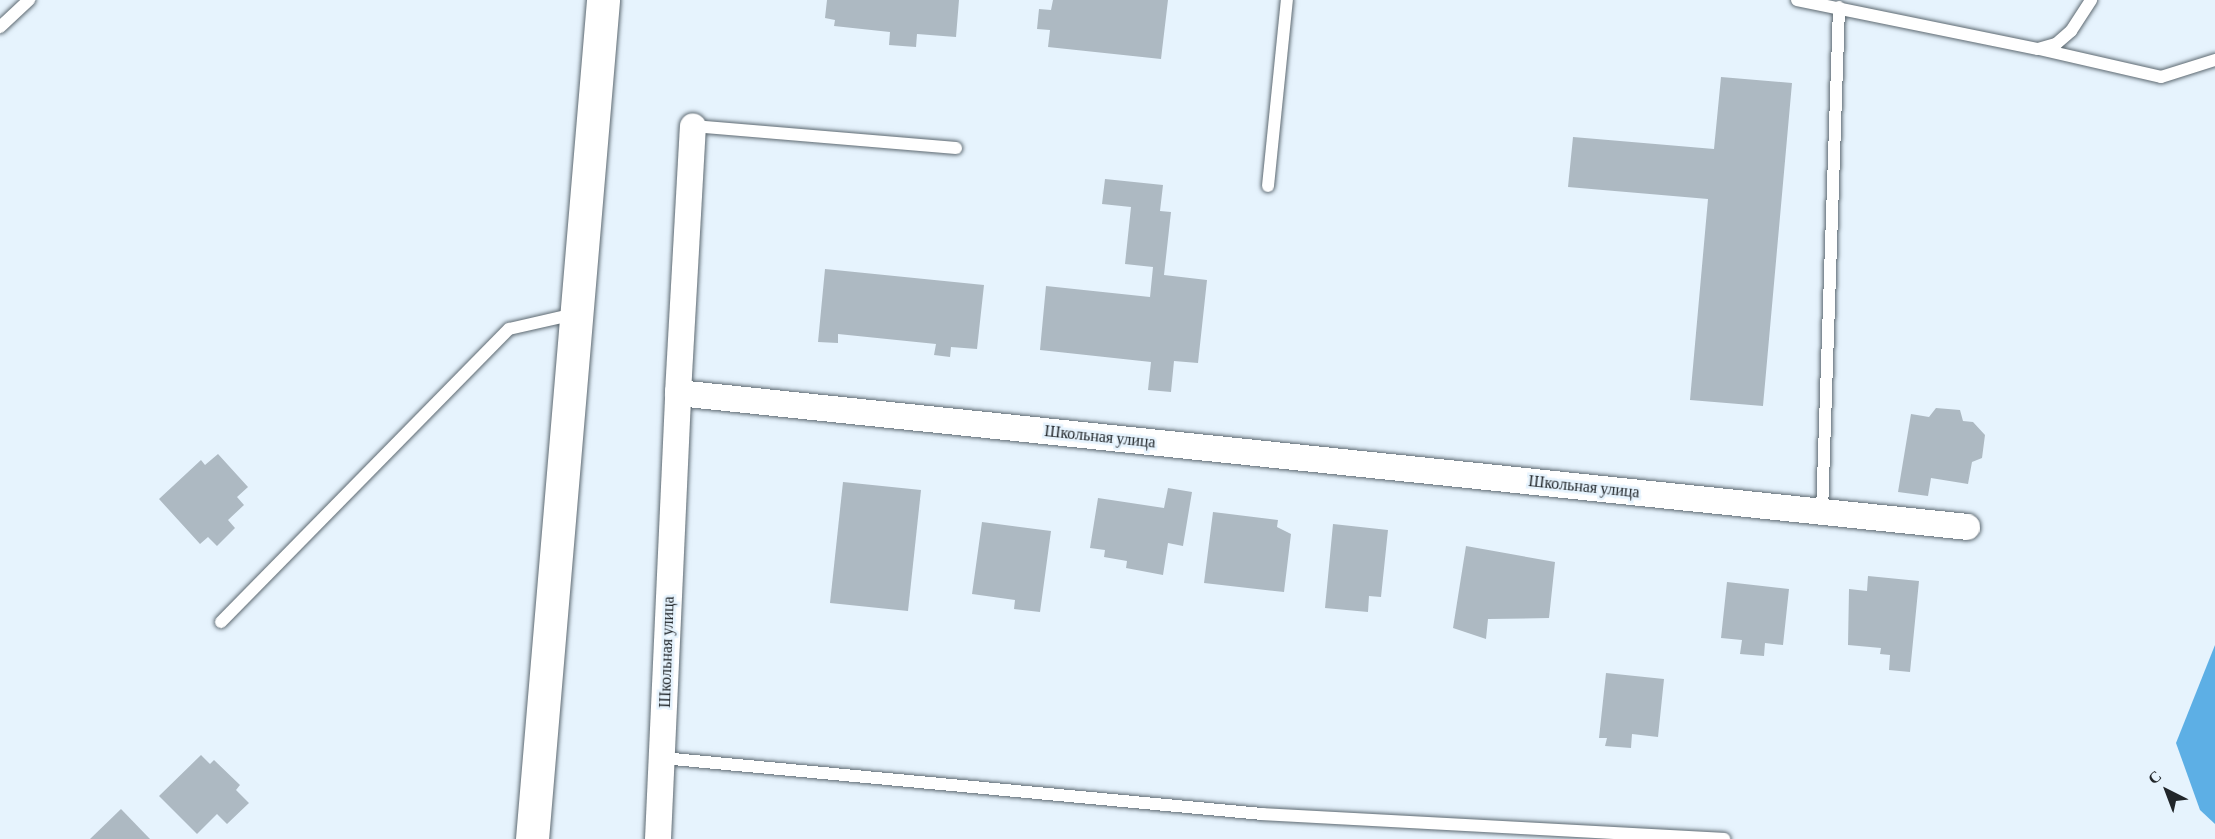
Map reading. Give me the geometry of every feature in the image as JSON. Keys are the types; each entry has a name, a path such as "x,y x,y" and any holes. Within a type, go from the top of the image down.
{"street":[{"path":"532,839 603,0"},
{"path":"678,393 693,126"},
{"name":"Школьная улица","path":"658,839 678,393 1967,527"}],"lane":[{"path":"0,27 29,0"},
{"path":"1268,186 1287,0"},
{"path":"1797,0 2038,49 2161,77 2215,60"},
{"path":"2038,49 2056,44 2071,31 2091,0"},
{"path":"1822,512 1839,7"},
{"path":"693,126 956,148"},
{"path":"221,622 509,329 577,314"},
{"path":"662,758 1262,814 1724,839"}],"water":[{"path":"2215,645 2215,824 2200,810 2176,743"}],"building":[{"path":"827,0 959,0 956,37 917,34 916,47 889,45 890,32 834,26 835,20 825,18"},
{"path":"1053,0 1168,0 1161,59 1048,47 1050,30 1037,29 1039,9 1051,10"},
{"path":"1721,77 1792,83 1763,406 1690,400 1708,199 1568,187 1573,137 1714,149"},
{"path":"1105,179 1163,185 1160,211 1171,212 1164,275 1207,280 1198,363 1174,361 1171,392 1148,390 1151,362 1040,350 1046,286 1150,297 1153,267 1125,264 1131,207 1102,204"},
{"path":"825,269 984,285 977,349 951,347 950,357 934,355 936,344 838,334 838,343 818,342"},
{"path":"1936,408 1960,410 1963,421 1973,422 1985,435 1982,458 1972,462 1968,484 1931,478 1928,496 1898,492 1911,414 1929,417"},
{"path":"218,454 248,487 237,497 244,505 228,520 235,528 217,546 208,537 200,544 159,499 201,460 205,465"},
{"path":"843,482 921,490 908,611 830,603"},
{"path":"1168,488 1192,492 1183,546 1168,543 1163,575 1126,568 1127,561 1104,557 1105,550 1090,548 1098,498 1164,508"},
{"path":"1213,512 1278,520 1277,527 1291,534 1284,592 1204,583"},
{"path":"982,522 1051,531 1040,612 1014,609 1015,600 972,594"},
{"path":"1333,524 1388,530 1381,597 1369,596 1368,612 1325,608"},
{"path":"1466,546 1555,562 1549,618 1488,619 1486,639 1453,628"},
{"path":"1868,576 1919,581 1910,672 1889,670 1890,655 1880,654 1881,648 1848,645 1849,589 1867,591"},
{"path":"1727,582 1789,589 1783,645 1765,643 1764,656 1740,654 1742,640 1721,638"},
{"path":"1606,673 1664,679 1658,737 1632,734 1631,748 1605,746 1607,738 1599,738"},
{"path":"201,755 210,764 214,760 240,785 236,790 249,803 227,824 217,814 197,834 159,796"},
{"path":"121,809 150,839 90,839"}]}
